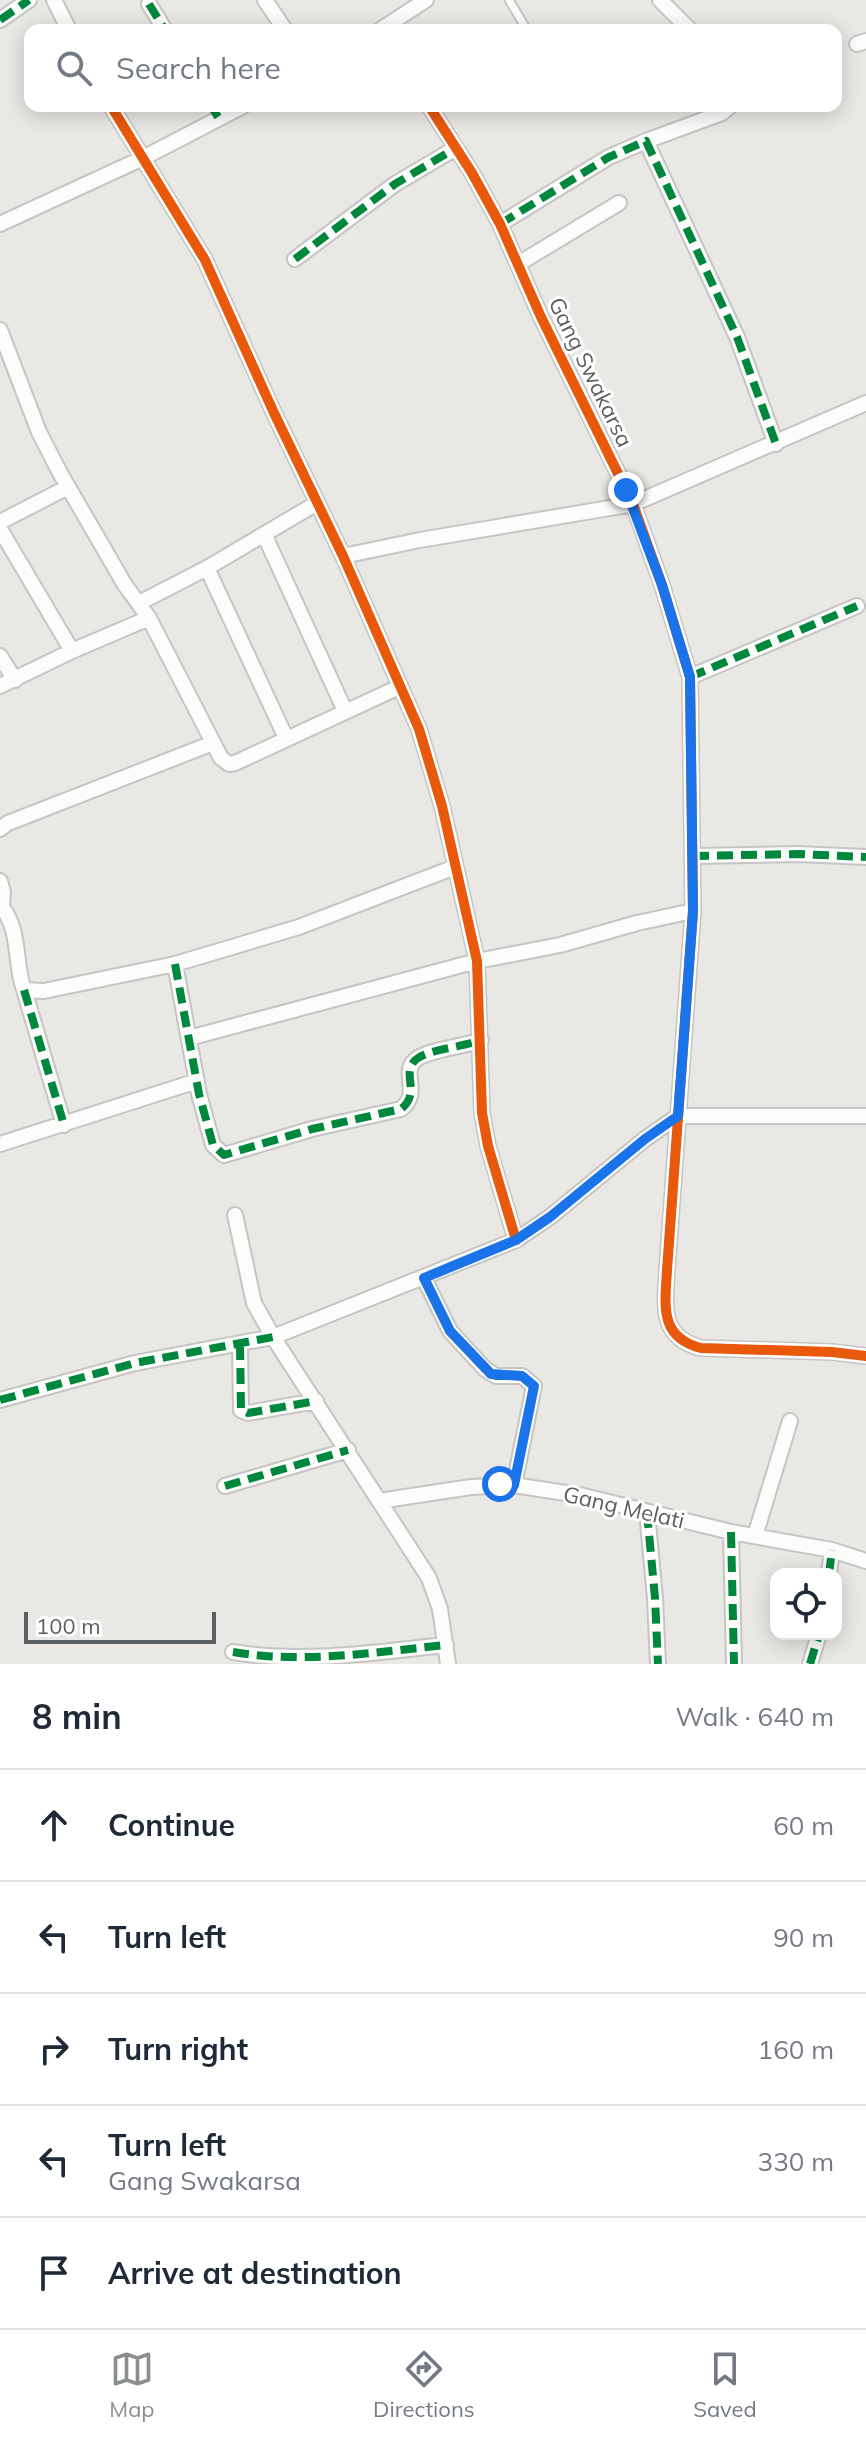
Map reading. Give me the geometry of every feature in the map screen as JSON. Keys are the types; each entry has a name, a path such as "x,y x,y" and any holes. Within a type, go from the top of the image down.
{"street":[{"path":"0,20 29,0"},
{"path":"54,0 66,24"},
{"path":"265,0 281,24"},
{"path":"390,24 426,0"},
{"path":"660,0 684,24"},
{"path":"149,4 161,24"},
{"path":"115,112 205,260 343,556 419,729 442,806 477,961 482,1113 488,1146 516,1240"},
{"path":"0,224 143,158 214,112"},
{"name":"Gang Swakarsa","path":"433,112 500,224 633,504 690,677 693,911 665,1306 667,1322 686,1344 701,1348 866,1356"},
{"path":"500,224 609,157 723,112"},
{"path":"646,141 737,337 776,444"},
{"path":"295,259 395,184 456,148"},
{"path":"518,264 619,203"},
{"path":"0,330 39,432 125,585 149,618 221,758 229,764 399,687"},
{"path":"343,556 633,504 866,403"},
{"path":"0,522 68,487"},
{"path":"139,603 207,568 317,503"},
{"path":"0,529 72,651"},
{"path":"264,534 345,711"},
{"path":"207,568 286,738"},
{"path":"690,677 857,606"},
{"path":"0,686 149,618"},
{"path":"0,656 15,680"},
{"path":"0,829 81,792 213,743"},
{"path":"693,856 798,854 866,857"},
{"path":"24,990 44,991 175,964 299,927 455,867"},
{"path":"0,881 3,892 1,907 15,927 19,976 64,1125"},
{"path":"189,1038 477,961 560,945 693,911"},
{"path":"175,964 197,1081 213,1145 224,1155 312,1129 401,1109 410,1102 409,1073 412,1063 420,1056 481,1040"},
{"path":"0,1144 197,1081"},
{"path":"0,1400 135,1363 273,1337 516,1240 550,1217 678,1116 866,1116"},
{"path":"235,1215 254,1303 429,1578 440,1609 448,1664"},
{"path":"424,1278 450,1331 491,1374 522,1376 534,1386 514,1485"},
{"path":"240,1344 241,1410 248,1413 316,1401"},
{"path":"755,1536 790,1421"},
{"path":"225,1486 348,1450"},
{"name":"Gang Melati","path":"379,1501 471,1487 514,1485 584,1496 731,1532 832,1550 866,1561"},
{"path":"647,1512 658,1664"},
{"path":"731,1532 734,1664"},
{"path":"830,1568 832,1550"},
{"path":"810,1664 817,1640"},
{"path":"233,1652 268,1660 333,1660 387,1658 446,1645"}],"lane":[{"path":"509,0 523,24"}],"marked path":[{"path":"0,20 29,0"},
{"path":"149,4 161,24"},
{"path":"215,112 218,117"},
{"path":"500,224 609,157 646,141 737,337 776,444"},
{"path":"295,259 395,184 456,148"},
{"path":"690,677 857,606"},
{"path":"693,856 798,854 866,857"},
{"path":"175,964 199,1094 213,1145 224,1155 312,1129 401,1109 410,1096 412,1063 431,1052 481,1040"},
{"path":"24,990 64,1125"},
{"path":"424,1278 450,1331 485,1369 496,1376 522,1376 534,1386 514,1485"},
{"path":"0,1400 135,1363 273,1337"},
{"path":"240,1344 241,1410 248,1413 316,1401"},
{"path":"225,1486 348,1450"},
{"path":"647,1512 658,1664"},
{"path":"731,1532 734,1664"},
{"path":"830,1568 832,1550"},
{"path":"810,1664 817,1640"},
{"path":"233,1652 313,1657 446,1645"}],"cycle path":[{"path":"115,112 205,260 343,556 419,729 442,806 477,961 482,1113 488,1146 516,1240"},
{"path":"433,112 500,224 541,317 633,504 690,677 693,911 666,1283 666,1308 671,1328 687,1343 701,1348 866,1356"}],"route":[{"path":"500,1484 514,1485 534,1386 522,1376 491,1374 450,1331 424,1278 516,1240 550,1217 678,1116 693,911 690,677 662,585 626,490"}]}
